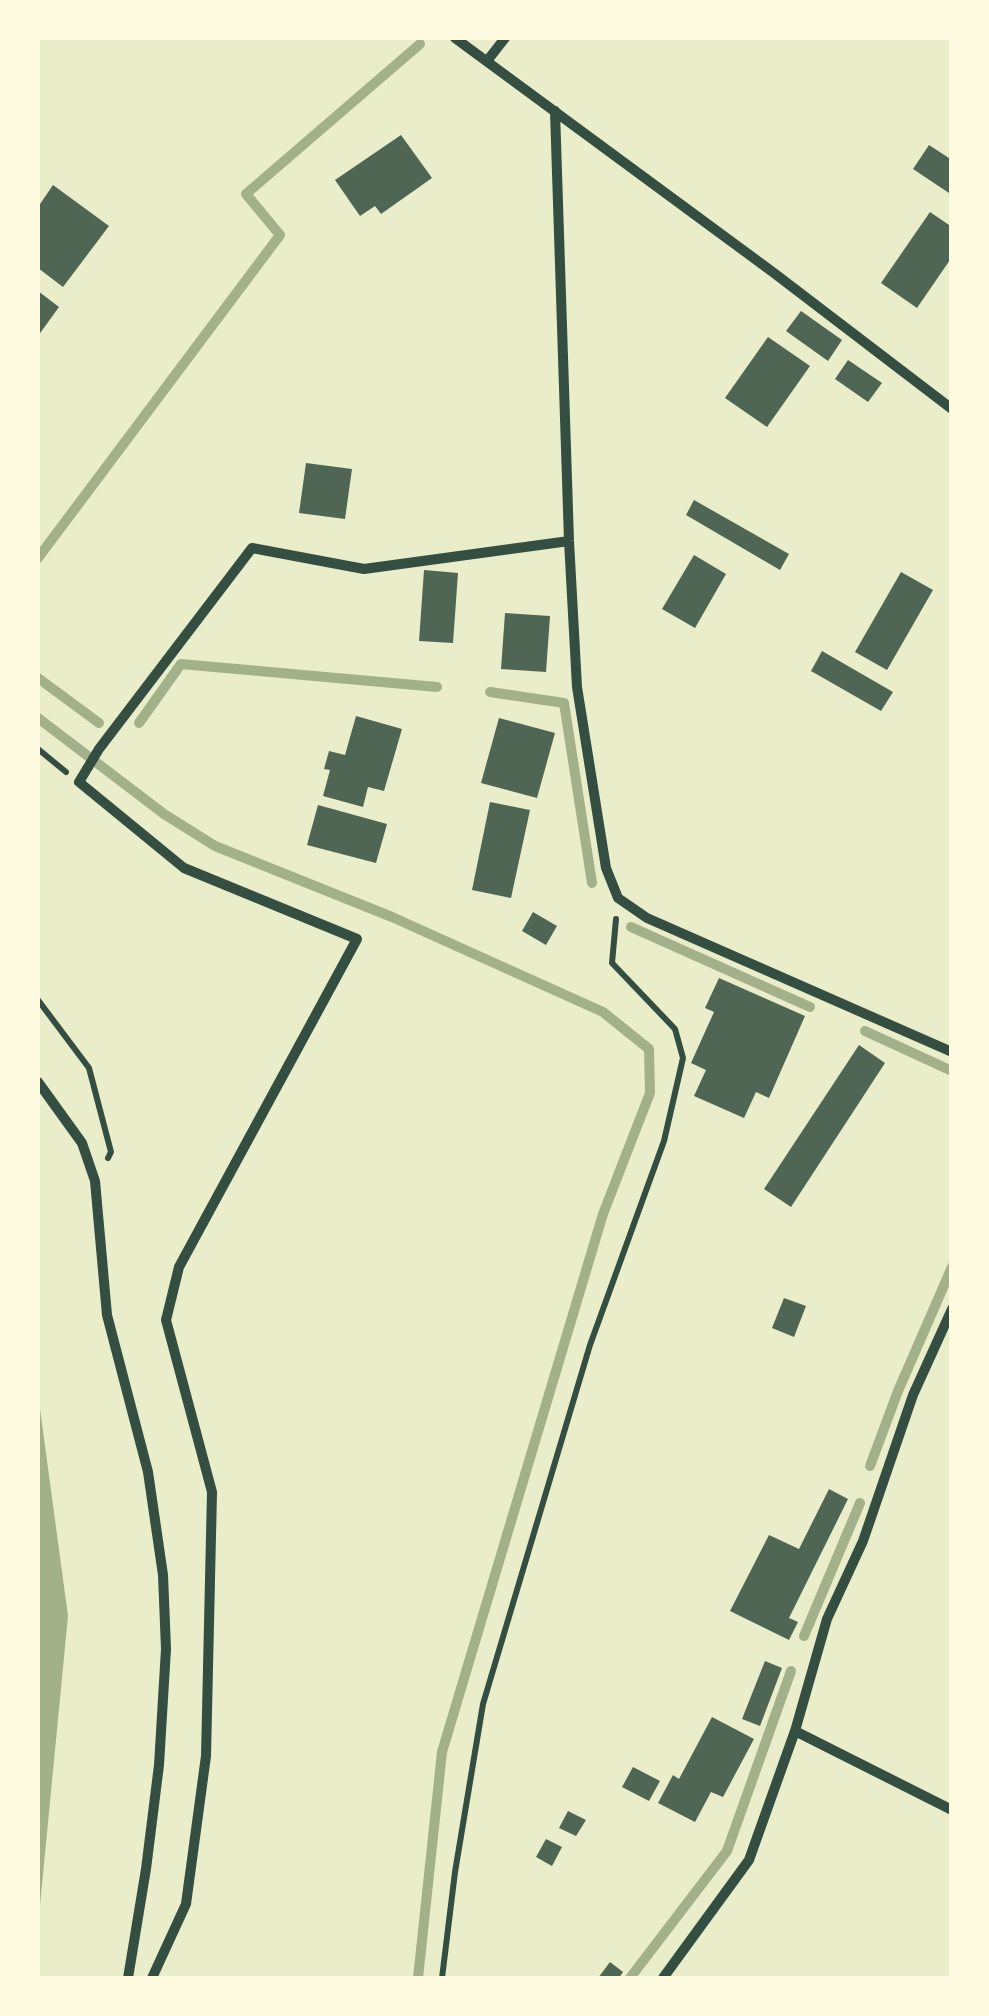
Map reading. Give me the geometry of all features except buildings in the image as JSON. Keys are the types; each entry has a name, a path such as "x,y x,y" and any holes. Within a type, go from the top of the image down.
{"street":[{"path":"455,38 952,409"},
{"path":"488,61 505,38"},
{"path":"555,111 577,687 606,868 618,898 648,918 949,1046"},
{"path":"152,1978 186,1904 206,1756 212,1492 166,1320 179,1267 357,940 184,868 82,776 252,548 364,569 569,541"},
{"path":"38,1082 82,1143 96,1182 107,1314 148,1472 162,1575 166,1649 158,1765 128,1978"},
{"path":"663,1978 749,1860 795,1730 827,1618 863,1542 912,1394 952,1309"},
{"path":"795,1730 952,1810"}],"path":[{"path":"38,749 82,776"},
{"path":"442,1978 483,1704 590,1345 664,1141 683,1058 675,1028 612,963 618,898"},
{"path":"38,1000 89,1068 112,1152 96,1182"}],"shaded area":[{"path":"38,1394 68,1616 38,1926"}],"waterway":[{"path":"38,558 280,235 246,194 420,44"},
{"path":"139,723 181,664 437,687"},
{"path":"38,678 99,723"},
{"path":"490,692 564,703 592,883"},
{"path":"38,718 164,814 215,846 392,917 603,1012 649,1049 650,1093 603,1214 442,1752 418,1978"},
{"path":"631,927 810,1007"},
{"path":"865,1031 952,1071"},
{"path":"870,1466 952,1267"},
{"path":"804,1636 860,1503"},
{"path":"630,1978 727,1851 791,1671"}]}
